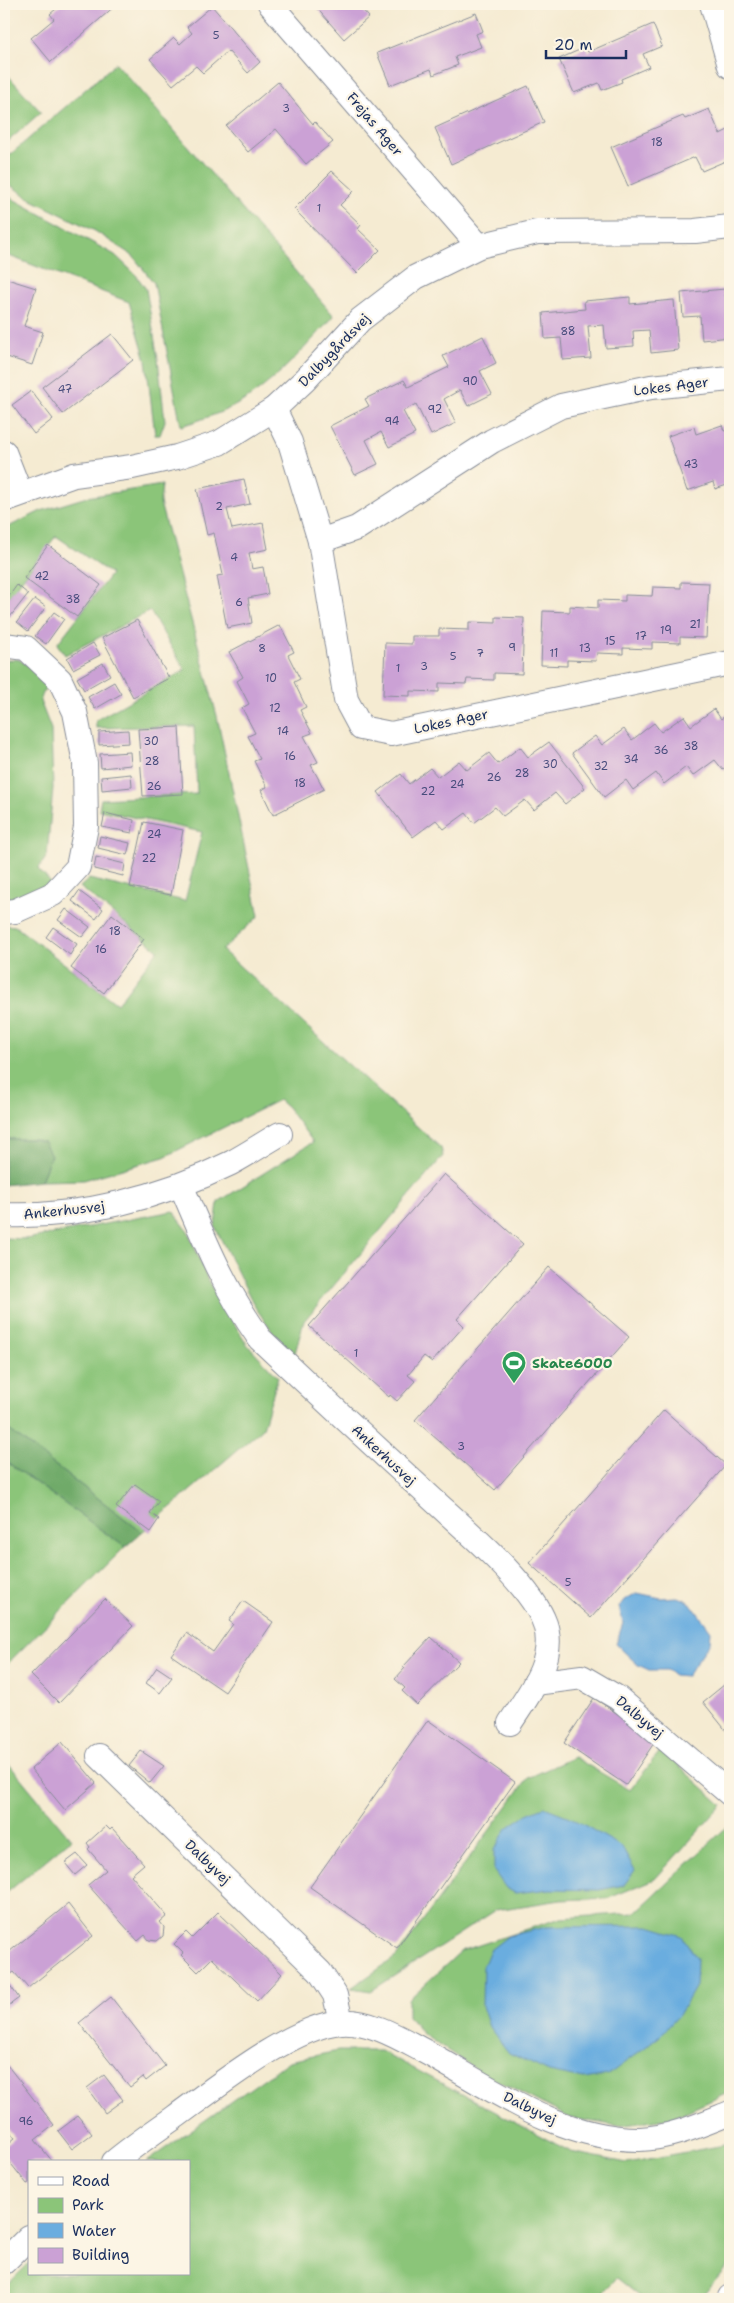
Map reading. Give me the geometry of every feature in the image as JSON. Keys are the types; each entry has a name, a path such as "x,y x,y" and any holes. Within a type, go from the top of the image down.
{"street":[{"name":"Frejas Ager","path":"270,4 479,246"},
{"path":"712,4 730,66"},
{"name":"Dalbygårdsvej","path":"12,496 74,474 132,467 177,457 219,443 274,409 305,380 360,320 416,278 479,246 537,232 695,231 730,227"},
{"name":"Lokes Ager","path":"320,541 357,528 492,441 561,406 651,387 730,379"},
{"name":"Lokes Ager","path":"274,409 290,442 320,541 346,700 361,728 391,734 730,662"},
{"path":"4,452 12,496"},
{"path":"4,645 26,648 60,680 75,712 85,763 86,827 78,867 53,894 15,911 4,912"},
{"name":"Ankerhusvej","path":"4,1215 29,1216 106,1207 181,1185 232,1162 280,1134"},
{"name":"Ankerhusvej","path":"181,1185 215,1266 236,1305 260,1339 488,1550 534,1600 545,1625 548,1651 536,1683 510,1723"},
{"name":"Dalbyvej","path":"536,1683 582,1676 618,1698 730,1794"},
{"name":"Dalbyvej","path":"99,1756 320,1972 335,1995 341,2022"},
{"name":"Dalbyvej","path":"117,2160 270,2051 322,2026 341,2022 356,2023 393,2034 546,2118 612,2137 641,2139 681,2131 730,2113"},
{"path":"4,2262 28,2237"}],"green space":[{"path":"116,63 334,316 272,380 248,398 233,407 181,426 154,283 133,256 95,231 32,200 4,181 4,160"},
{"path":"4,71 41,112 4,145"},
{"path":"4,194 115,255 136,275 146,289 158,359 165,421 160,435 155,435 146,360 129,302 4,254"},
{"path":"162,485 160,503 217,716 259,916 222,950 441,1148 443,1156 304,1321 293,1360 255,1307 215,1227 218,1202 313,1142 287,1107 279,1100 164,1157 84,1180 41,1181 51,1155 34,1139 4,1139 4,925 15,926 117,1004 158,950 80,887 89,879 185,901 202,832 99,810 101,799 197,794 194,726 96,728 96,720 185,670 150,611 65,655 57,644 111,574 56,536 4,603 4,529 41,511 87,497"},
{"path":"18,659 41,674 47,683 40,701 51,729 53,788 47,856 38,869 51,883 14,901 4,899 4,660"},
{"path":"4,1139 34,1139 44,1142 51,1155 41,1181 4,1185"},
{"path":"173,1211 188,1231 209,1283 247,1344 278,1377 263,1428 142,1532 4,1426 4,1238 26,1239"},
{"path":"4,1426 142,1532 125,1547 4,1460"},
{"path":"4,1460 125,1547 4,1667"},
{"path":"661,1750 722,1805 655,1879 609,1898 561,1900 496,1910 371,1991 351,1988 396,1957 528,1778 574,1757 630,1790"},
{"path":"4,1758 71,1839 4,1895"},
{"path":"730,1824 730,2092 672,2118 619,2126 570,2118 482,2073 424,2035 408,2016 408,2000 461,1951 561,1918 635,1913"},
{"path":"338,2051 381,2051 571,2152 627,2163 730,2144 730,2263 700,2299 643,2299 617,2278 596,2299 4,2299 4,2288 28,2264 28,2276 190,2276 190,2160 149,2160 289,2061"}],"water":[{"path":"637,1593 661,1598 677,1597 684,1599 692,1605 711,1631 710,1642 687,1676 674,1675 667,1670 649,1670 638,1665 616,1644 623,1623 619,1607 624,1600"},
{"path":"544,1807 572,1818 622,1847 635,1870 624,1885 599,1890 550,1889 515,1893 506,1888 494,1871 494,1850 507,1828 527,1814"},
{"path":"649,1926 682,1936 697,1959 696,1986 679,2015 659,2037 608,2075 584,2079 549,2072 509,2053 489,2027 482,2006 483,1967 490,1950 508,1936 546,1927"}],"building":[{"path":"62,4 117,4 51,62 31,38 54,19 50,14"},
{"path":"313,4 357,4 369,17 344,39"},
{"path":"212,6 260,62 248,73 228,51 203,73 196,66 173,85 150,59 174,38 180,44 192,33 187,27"},
{"path":"476,13 483,31 476,34 481,47 455,57 458,65 433,75 431,69 390,85 377,53"},
{"path":"653,24 662,46 643,54 649,67 621,79 622,82 602,90 599,83 574,93 559,59 586,47 588,52"},
{"path":"278,82 313,124 315,122 333,142 306,164 276,129 248,152 226,126"},
{"path":"528,86 544,122 451,164 435,128"},
{"path":"709,109 720,134 730,129 730,159 702,171 695,157 628,186 611,147 683,116 685,119"},
{"path":"332,171 354,191 340,205 361,225 358,229 380,250 357,273 294,209"},
{"path":"4,278 36,288 24,326 43,332 32,365 4,356"},
{"path":"725,289 725,296 730,296 730,337 702,340 700,316 683,317 681,293"},
{"path":"630,297 630,304 674,300 678,350 651,353 649,330 633,331 634,346 606,348 604,325 588,326 591,358 563,360 561,338 545,339 543,313 585,309 584,301"},
{"path":"112,334 133,360 63,414 42,387"},
{"path":"483,336 496,363 480,371 492,394 468,406 460,390 444,399 456,423 431,435 416,404 403,411 415,434 389,447 381,432 366,440 378,464 355,475 330,426 369,406 365,399 404,380 408,387 449,367 443,356"},
{"path":"31,391 53,419 34,434 12,405"},
{"path":"722,425 724,431 730,429 730,484 715,489 713,482 687,491 668,436 694,427 696,434"},
{"path":"244,479 250,504 227,509 232,529 263,523 268,549 249,553 252,569 263,567 268,594 248,598 252,623 227,628 217,576 223,575 214,533 207,535 197,489"},
{"path":"48,545 101,585 77,617 24,578"},
{"path":"681,582 709,583 706,638 680,637 680,643 652,642 652,649 623,648 623,654 597,653 596,661 567,660 567,666 541,665 543,611 570,612 570,606 598,608 598,600 625,601 625,595 652,596 653,587 681,588"},
{"path":"17,585 28,594 10,617 4,612 4,603"},
{"path":"35,599 46,607 28,631 17,622"},
{"path":"54,612 64,619 46,644 35,636"},
{"path":"496,617 524,618 522,674 494,673 494,680 467,679 466,684 439,683 439,692 410,691 410,696 383,695 385,643 412,644 412,636 439,636 439,629 469,630 469,622 496,623"},
{"path":"137,620 169,678 133,697 102,638"},
{"path":"280,625 294,652 288,655 300,679 294,682 306,707 300,710 312,733 304,736 318,762 311,765 324,789 273,815 261,790 267,787 254,761 260,759 248,736 255,733 242,708 249,704 237,681 243,677 229,652"},
{"path":"93,643 100,655 73,669 67,658"},
{"path":"103,663 110,675 84,690 77,678"},
{"path":"114,682 121,694 95,709 88,697"},
{"path":"714,709 721,719 730,712 730,765 723,770 715,760 693,776 686,767 664,784 656,773 633,790 626,780 604,797 572,753 595,736 602,745 624,729 632,740 654,723 661,732 684,716 691,726"},
{"path":"179,727 183,794 143,796 138,729"},
{"path":"128,730 129,743 99,745 99,732"},
{"path":"549,742 585,788 565,804 555,793 534,810 525,800 503,816 495,807 474,823 466,813 444,829 436,820 413,837 378,792 401,774 409,784 430,768 438,777 459,761 467,770 489,753 498,764 520,747 528,757"},
{"path":"130,752 131,765 101,768 100,754"},
{"path":"131,774 132,787 102,790 101,777"},
{"path":"105,813 134,820 132,833 102,827"},
{"path":"144,822 183,830 171,895 130,887"},
{"path":"100,836 130,843 127,855 98,848"},
{"path":"96,857 125,864 123,876 94,869"},
{"path":"79,891 103,909 96,919 72,901"},
{"path":"66,909 90,927 82,937 58,920"},
{"path":"112,914 144,939 104,993 71,968"},
{"path":"53,927 77,944 70,955 46,937"},
{"path":"444,1174 523,1244 457,1319 464,1326 432,1362 424,1356 408,1375 415,1381 397,1401 390,1395 389,1397 309,1326"},
{"path":"549,1267 629,1337 495,1490 415,1420"},
{"path":"664,1410 726,1465 591,1618 529,1563"},
{"path":"135,1484 159,1501 150,1513 159,1519 150,1532 116,1507"},
{"path":"105,1599 133,1626 59,1703 31,1675"},
{"path":"243,1601 273,1622 225,1692 171,1655 187,1633 213,1652 233,1624 229,1621"},
{"path":"431,1637 459,1662 417,1705 402,1691 405,1688 395,1679 405,1668 403,1667"},
{"path":"157,1667 172,1677 160,1693 146,1683"},
{"path":"730,1680 730,1731 728,1733 703,1702"},
{"path":"594,1698 656,1740 626,1785 564,1743"},
{"path":"428,1720 515,1782 397,1948 310,1887"},
{"path":"62,1742 96,1783 65,1810 31,1769"},
{"path":"141,1751 164,1766 150,1783 129,1766"},
{"path":"106,1826 110,1830 112,1828 144,1864 131,1875 167,1916 160,1922 164,1927 163,1936 157,1941 149,1940 145,1935 138,1941 88,1885 106,1870 88,1849 90,1847 87,1843"},
{"path":"77,1854 87,1865 75,1875 65,1863"},
{"path":"68,1904 93,1936 28,1988 14,1972 11,1974 4,1964 4,1956"},
{"path":"218,1912 282,1974 257,2001 212,1958 198,1972 181,1955 183,1953 174,1944 186,1932 192,1938"},
{"path":"4,1977 19,1998 4,2009"},
{"path":"111,1997 165,2066 146,2081 143,2077 130,2087 79,2023"},
{"path":"7,2065 54,2125 35,2140 51,2160 28,2160 27,2184 4,2155 4,2147 15,2138 4,2124 4,2068"},
{"path":"104,2075 123,2100 105,2113 87,2088"},
{"path":"78,2116 92,2134 72,2149 58,2131"}],"place":[{"name":"Skate6000","path":"514,1384"}]}
